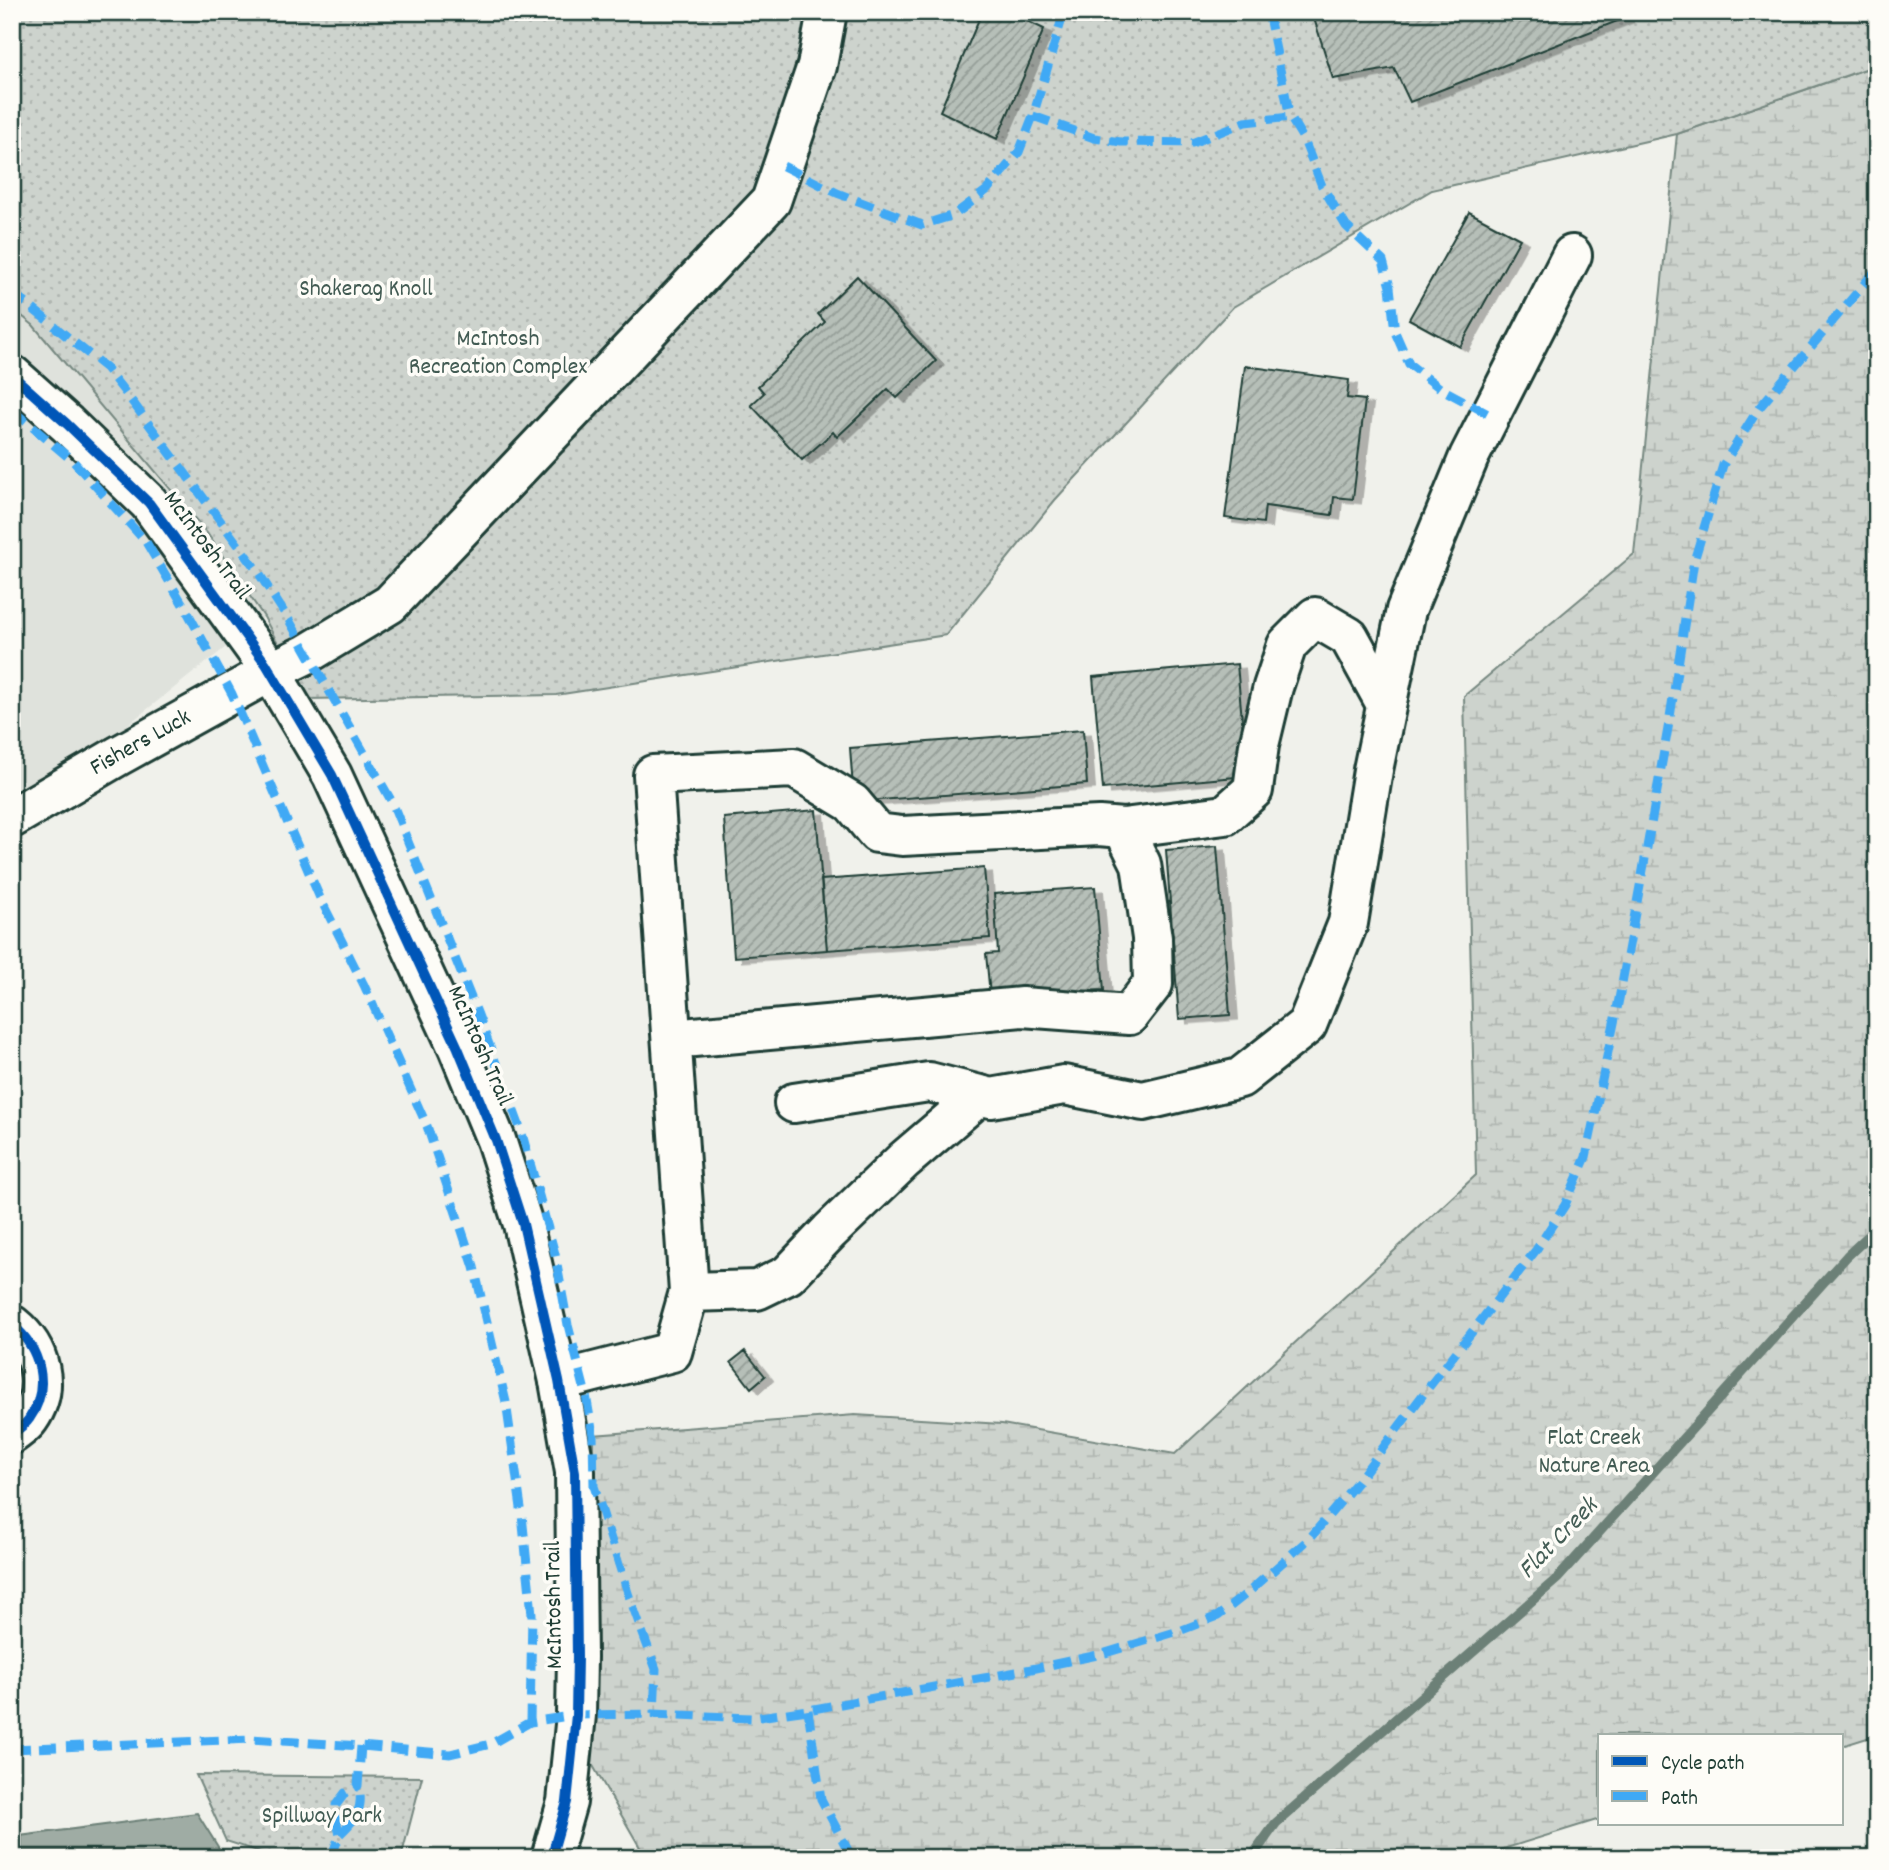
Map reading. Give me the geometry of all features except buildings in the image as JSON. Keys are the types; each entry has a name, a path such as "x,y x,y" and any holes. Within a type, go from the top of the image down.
{"street":[{"name":"Fishers Luck","path":"12,818 270,672 307,654 390,604 771,201 817,66 827,12"},
{"path":"794,1103 929,1082 991,1098 1064,1085 1143,1101 1240,1078 1307,1026 1348,923 1373,770 1406,610 1480,436 1572,255"},
{"name":"McIntosh Trail","path":"12,375 149,503 266,664 332,775 453,1035 496,1140 523,1224 559,1381 575,1472 578,1657 576,1716 567,1802 551,1858"},
{"path":"559,1381 671,1352 690,1292 653,775 794,768 852,803 877,832 902,836 1099,826 1123,828 1225,815 1253,790 1262,733 1287,645 1315,617 1349,637 1386,704"},
{"path":"671,1039 1022,1007 1129,1015 1153,984 1152,938 1142,863 1123,828"},
{"path":"690,1292 757,1290 788,1275 904,1160 980,1095"},
{"path":"12,1325 32,1346 41,1370 39,1396 34,1408 28,1420 12,1434"}],"shaded area":[{"path":"12,308 100,378 264,617 12,816"},
{"path":"197,1813 220,1850 243,1858 12,1858 12,1837"}],"green space":[{"name":"McIntosh Recreation Complex","path":"12,12 1877,12 1877,65 1677,134 1432,190 1233,307 1055,500 946,635 556,695 307,699 264,617 207,533 33,325 12,308"},
{"name":"Flat Creek Nature Area","path":"1877,65 1877,1735 1843,1746 1843,1734 1598,1734 1598,1820 1474,1858 646,1858 592,1764 593,1435 855,1415 1002,1424 1175,1454 1476,1175 1464,696 1634,554 1677,134"},
{"name":"Spillway Park","path":"196,1775 422,1777 401,1858 279,1858 226,1841"}],"waterway":[{"name":"Flat Creek","path":"1251,1858 1276,1823 1558,1578 1847,1256 1877,1228"}],"marked path":[{"path":"783,166 837,193 922,225 954,215 987,190 1019,152 1033,116 1064,12"},
{"path":"1268,12 1290,117"},
{"path":"1033,116 1094,138 1121,142 1192,143 1245,122 1290,117 1304,140 1322,186 1346,226 1383,261 1390,287 1395,332 1409,364 1440,388 1490,415"},
{"path":"12,1749 250,1739 450,1754 491,1744 530,1722 576,1715 654,1714 752,1718 1022,1671 1102,1654 1218,1616 1251,1590 1310,1538 1358,1481 1536,1250 1565,1205 1586,1157 1643,870 1694,561 1723,465 1759,408 1877,269"},
{"path":"12,292 106,368 134,404 256,569 289,620 392,802 521,1130 555,1254 568,1325 586,1395 593,1435 594,1486 629,1596 656,1669 654,1714"},
{"path":"12,410 73,461 146,542 188,613 232,694 320,898 364,985 427,1126 474,1267 506,1402 522,1515 532,1614 530,1722"},
{"path":"808,1710 821,1799 852,1858"},
{"path":"331,1858 340,1834 336,1821 336,1805 345,1793 358,1786 361,1746"},
{"path":"340,1834 357,1813 360,1801 358,1786"}],"cycle path":[{"path":"12,375 149,503 266,664 332,775 458,1048 496,1140 523,1224 559,1381 575,1472 576,1715 567,1802 551,1858"},
{"path":"12,1325 30,1345 40,1369 41,1382 36,1407 27,1421 12,1434"}],"park label":[{"name":"Shakerag Knoll","path":"366,290"}]}
